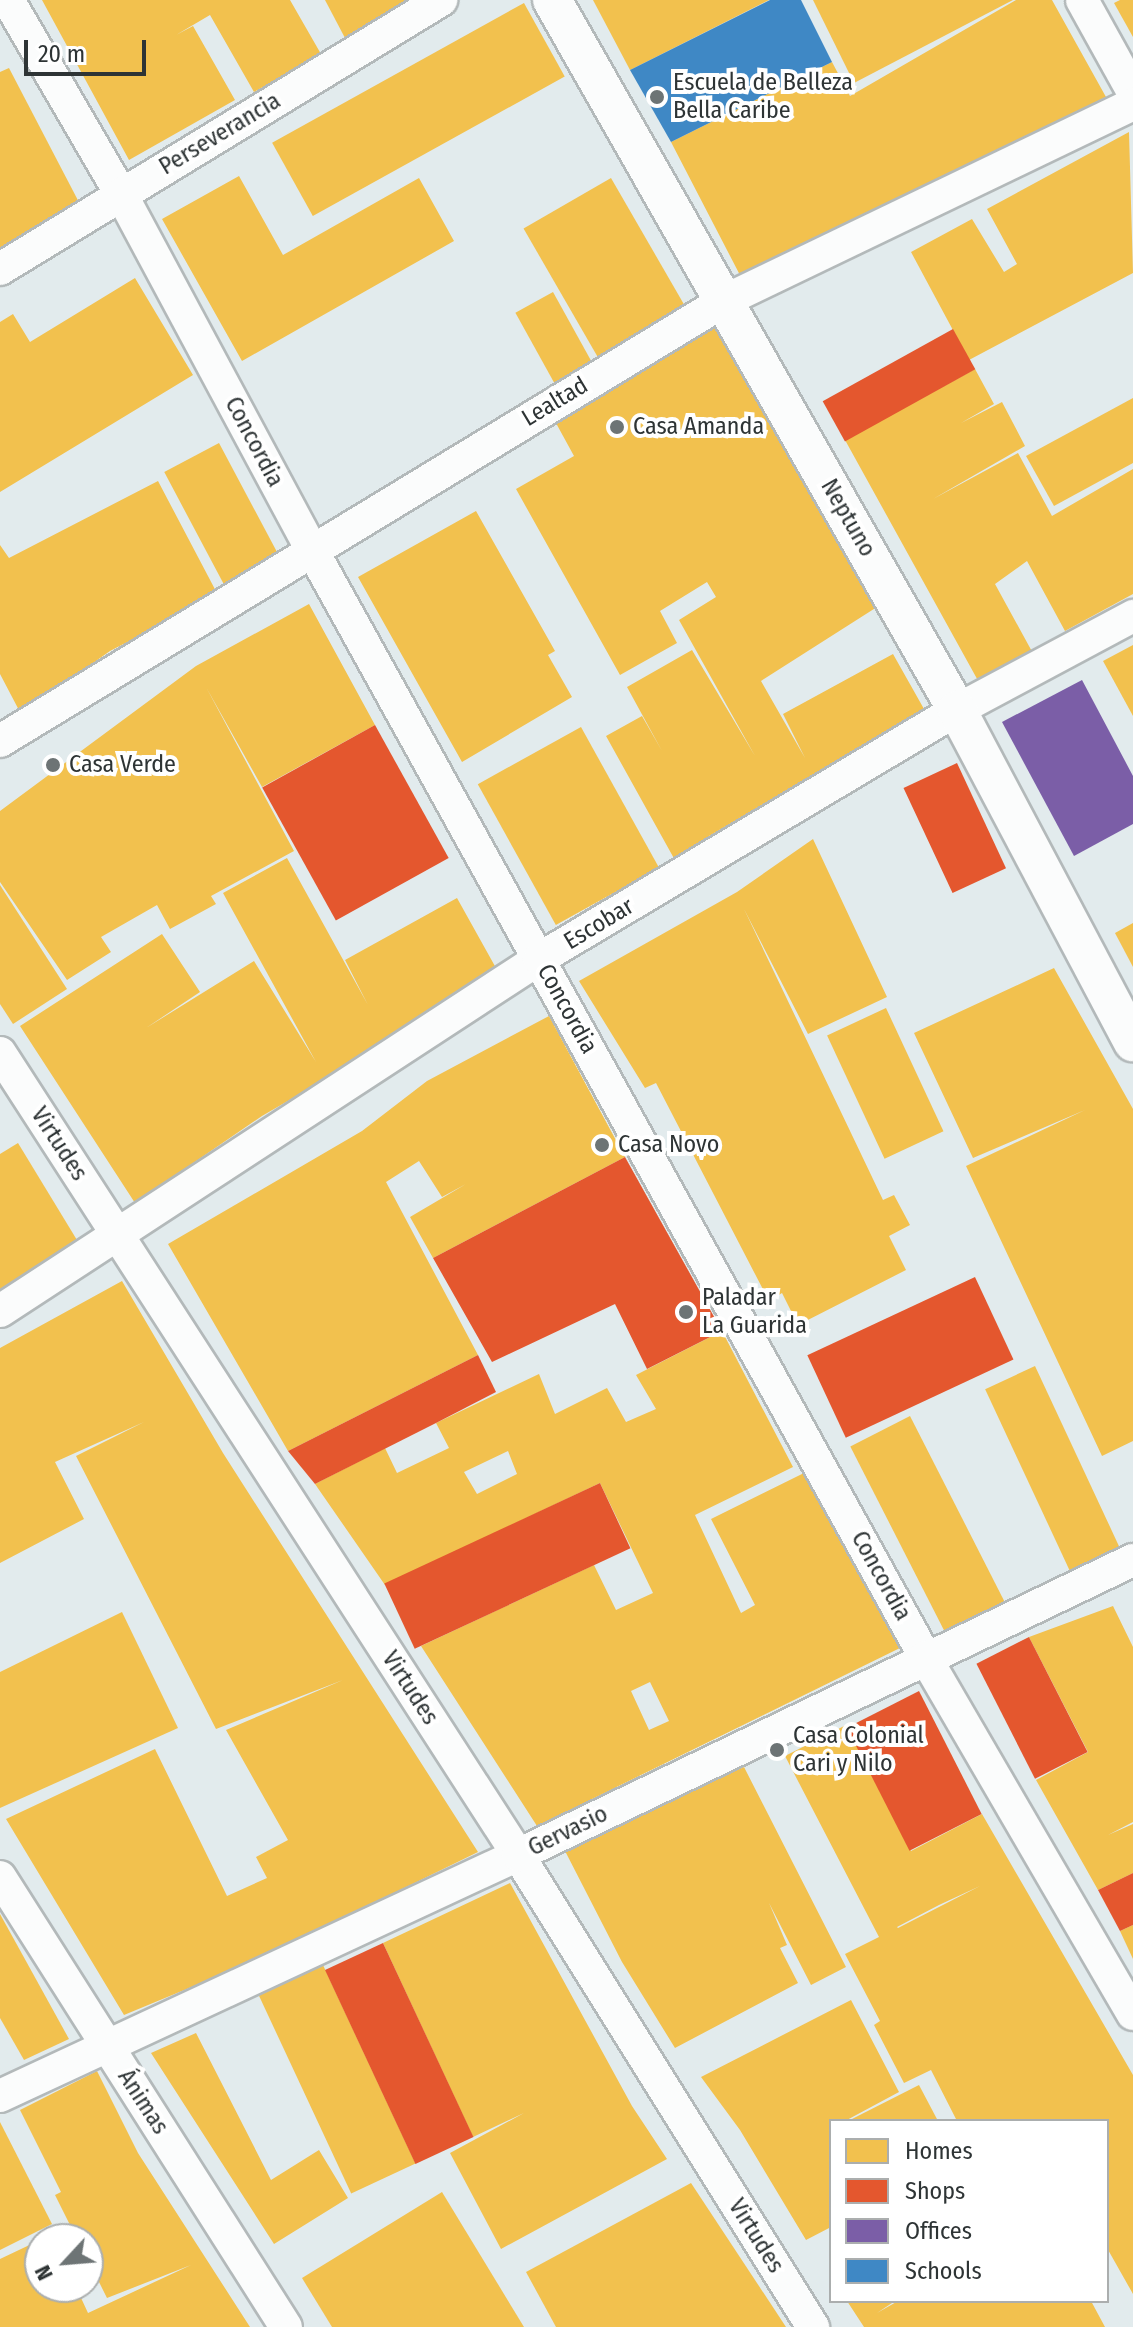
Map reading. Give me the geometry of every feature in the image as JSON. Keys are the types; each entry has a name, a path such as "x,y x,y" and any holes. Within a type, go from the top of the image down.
{"street":[{"name":"Concordia","path":"8,0 121,194 312,550 925,1657 1133,2014"},
{"name":"Perseverancia","path":"0,269 441,0"},
{"name":"Neptuno","path":"552,0 957,710 1133,1042"},
{"path":"1082,0 1133,92"},
{"name":"Lealtad","path":"0,741 724,301 1133,104"},
{"name":"Escobar","path":"0,1311 539,959 957,710 1133,616"},
{"name":"Virtudes","path":"0,1053 518,1855 813,2327"},
{"name":"Gervasio","path":"0,2096 518,1855 925,1657 1133,1560"},
{"name":"Ánimas","path":"0,1877 286,2327"}],"building: Homes":[{"path":"42,0 290,0 321,54 254,92 210,15 176,35 193,26 235,100 129,160"},
{"path":"325,0 418,0 345,38"},
{"path":"593,0 769,0 630,70"},
{"path":"813,0 1013,0 854,83"},
{"path":"1016,0 1052,0 1106,97 742,279 671,142 832,62 850,96"},
{"path":"1133,0 1133,37 1114,3"},
{"path":"524,3 565,76 313,216 272,143"},
{"path":"9,68 83,210 0,253 0,72"},
{"path":"1129,132 1133,273 969,360 911,252 972,219 1004,272 1017,264 987,209"},
{"path":"239,176 283,255 419,178 454,241 242,361 162,219"},
{"path":"611,178 688,311 600,361 524,228"},
{"path":"135,278 193,375 0,492 0,322 13,314 30,342"},
{"path":"553,292 593,364 555,385 515,313"},
{"path":"711,319 877,607 761,681 805,758 783,714 893,654 924,709 709,836 676,862 606,736 642,716 662,751 627,687 692,650 755,756 679,620 716,597 707,582 660,611 677,643 620,675 516,489 574,456 551,414"},
{"path":"975,369 994,404 961,423 1002,402 1025,446 933,499 1018,453 1052,516 1133,469 1133,594 1065,631 1027,561 995,584 1035,657 981,686 845,440"},
{"path":"1133,398 1133,463 1054,506 1026,456"},
{"path":"219,443 282,561 227,590 164,472"},
{"path":"158,481 218,595 110,651 21,714 0,674 0,545 9,558"},
{"path":"476,511 555,651 548,655 572,697 462,762 358,577"},
{"path":"309,604 375,725 262,787 206,687 294,851 211,896 216,904 170,929 157,905 101,937 111,952 67,980 0,882 0,811 196,666"},
{"path":"1133,645 1133,716 1103,661"},
{"path":"581,727 659,868 556,925 478,784"},
{"path":"813,839 887,997 808,1034 744,909 883,1200 894,1195 910,1225 889,1236 906,1270 798,1325 782,1293 769,1301 656,1083 645,1088 579,981 737,892"},
{"path":"287,858 368,1005 345,960 457,898 501,977 262,1116 135,1203 20,1026 162,934 200,992 146,1028 254,961 316,1062 223,893"},
{"path":"0,885 67,989 13,1024 0,1004"},
{"path":"1133,923 1133,967 1115,933"},
{"path":"1054,968 1133,1109 1133,1441 1102,1456 966,1166 1085,1110 973,1158 914,1033"},
{"path":"886,1008 943,1131 885,1159 827,1035"},
{"path":"549,1016 625,1157 433,1258 410,1217 466,1184 442,1197 419,1161 386,1182 478,1355 288,1451 168,1244 362,1131 427,1081"},
{"path":"18,1143 80,1245 0,1294 0,1154"},
{"path":"122,1281 223,1453 478,1852 259,1959 124,2015 6,1819 155,1749 227,1896 267,1878 256,1857 288,1840 226,1730 343,1680 216,1729 76,1456 144,1422 55,1462 84,1519 0,1563 0,1348"},
{"path":"722,1331 793,1467 695,1515 741,1613 755,1605 711,1519 804,1473 900,1648 537,1826 421,1646 594,1565 616,1610 653,1593 600,1483 385,1585 315,1484 385,1448 397,1473 449,1448 436,1423 539,1374 555,1414 607,1388 626,1422 656,1409 636,1375","holes":["508,1451 517,1474 477,1494 464,1472","650,1682 669,1721 649,1730 631,1691"]},
{"path":"1035,1366 1121,1551 1071,1574 985,1389"},
{"path":"910,1416 1006,1605 947,1635 850,1446"},
{"path":"1113,1606 1133,1647 1133,1822 1108,1835 1133,1824 1133,1873 1098,1890 1036,1780 1088,1752 1029,1637"},
{"path":"122,1612 178,1728 0,1808 0,1672"},
{"path":"846,1725 911,1851 982,1814 1133,2075 1133,2294 1109,2252 1109,2119 956,2119 931,2070 904,2083 874,2025 880,2021 845,1954 879,1937 785,1756","holes":["980,1886 898,1928 939,1905"]},
{"path":"744,1767 846,1967 811,1985 769,1903 787,1945 780,1948 798,1983 675,2048 622,1962 564,1849"},
{"path":"510,1883 632,2106 667,2159 501,2249 450,2153 524,2113 473,2137 383,1943"},
{"path":"0,1914 69,2039 24,2060 0,2018"},
{"path":"1133,1925 1133,1959 1120,1931"},
{"path":"323,1965 416,2163 351,2193 259,1995"},
{"path":"851,2000 899,2092 849,2119 829,2119 829,2228 806,2240 740,2130 701,2077"},
{"path":"196,2033 271,2180 319,2150 348,2198 274,2244 151,2053"},
{"path":"97,2071 138,2153 250,2327 0,2327 0,2259 24,2248 24,2303 83,2303 88,2313 191,2265 107,2298 104,2292 104,2223 69,2223 55,2195 61,2192 20,2110"},
{"path":"919,2085 937,2119 852,2119"},
{"path":"0,2122 51,2223 24,2223 24,2238 0,2250"},
{"path":"691,2183 786,2327 556,2327 526,2272"},
{"path":"442,2192 524,2327 332,2327 302,2278"},
{"path":"848,2303 892,2303 877,2313 894,2303 1092,2303 1105,2327 864,2327"}],"building: Shops":[{"path":"953,329 975,369 845,441 823,401"},
{"path":"375,725 449,858 336,920 262,788"},
{"path":"957,763 1006,868 953,893 904,788"},
{"path":"625,1157 722,1331 647,1369 615,1304 492,1362 433,1258"},
{"path":"975,1277 1013,1359 846,1438 807,1355"},
{"path":"478,1355 496,1392 436,1423 315,1484 288,1451"},
{"path":"600,1483 630,1548 415,1649 384,1584"},
{"path":"1029,1637 1088,1752 1035,1779 976,1664"},
{"path":"919,1691 982,1814 909,1851 847,1728"},
{"path":"1133,1873 1133,1925 1120,1931 1098,1890"},
{"path":"383,1943 473,2137 415,2164 325,1970"}],"building: Offices":[{"path":"1082,680 1133,776 1133,824 1074,856 1002,722"}],"building: Schools":[{"path":"770,0 801,0 832,62 671,142 630,70"}],"place":[{"name":"Escuela de Belleza Bella Caribe","path":"657,97"},
{"name":"Casa Amanda","path":"617,427"},
{"name":"Casa Verde","path":"53,765"},
{"name":"Casa Novo","path":"602,1145"},
{"name":"Paladar La Guarida","path":"686,1312"},
{"name":"Casa Colonial Cari y Nilo","path":"777,1750"}]}
